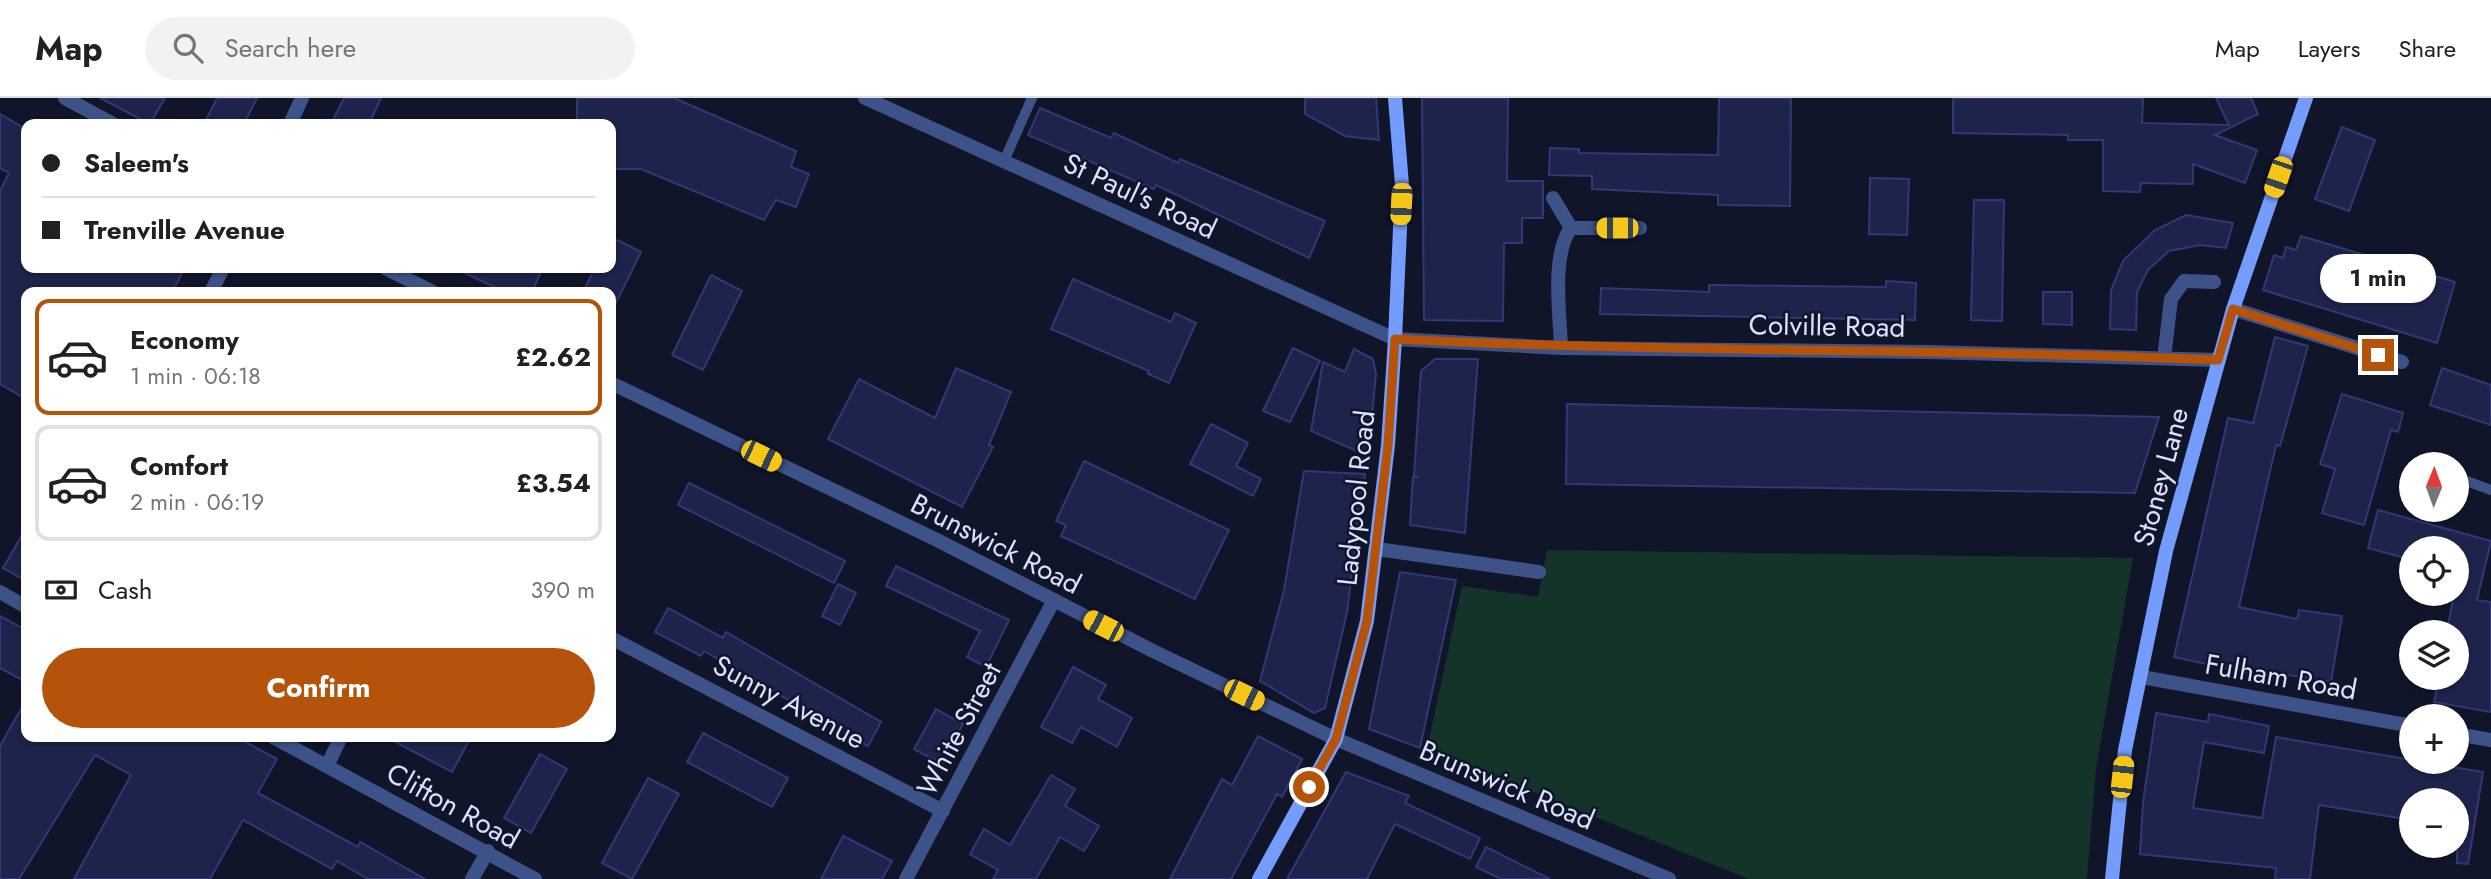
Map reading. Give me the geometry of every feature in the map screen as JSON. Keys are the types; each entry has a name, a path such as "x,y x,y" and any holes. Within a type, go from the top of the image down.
{"street":[{"path":"65,98 105,119"},
{"path":"292,119 302,98"},
{"name":"St Paul's Road","path":"865,98 1395,339"},
{"name":"Ladypool Road","path":"1259,879 1336,739 1367,621 1377,549 1395,339 1402,185 1395,98"},
{"name":"Stoney Lane","path":"2112,879 2125,750 2166,551 2233,309 2306,98"},
{"path":"1553,198 1571,228"},
{"path":"1571,228 1640,228"},
{"path":"1561,348 1559,268 1563,238 1571,228"},
{"path":"395,273 423,287"},
{"path":"2164,358 2171,299 2184,281 2214,282"},
{"path":"2233,309 2402,362"},
{"name":"Colville Road","path":"1395,339 1561,348 1929,352 2218,360"},
{"name":"Brunswick Road","path":"616,385 937,540 1336,739 1669,879"},
{"path":"1377,549 1539,572"},
{"path":"0,592 21,604"},
{"name":"White Street","path":"906,879 1054,600"},
{"name":"Sunny Avenue","path":"616,641 943,810"},
{"name":"Fulham Road","path":"2142,677 2399,724"},
{"path":"2469,736 2491,740"},
{"name":"Clifton Road","path":"282,742 488,851 535,879"},
{"path":"327,766 339,742"},
{"path":"472,879 488,851"}],"lane":[{"path":"1004,161 1032,98"},
{"path":"2469,482 2491,490"}],"green space":[{"path":"1547,550 2133,558 2096,768 2087,879 1749,879 1427,749 1462,586 1538,597"}],"building":[{"path":"100,98 165,98 153,119 140,119"},
{"path":"217,98 257,98 246,119 206,119"},
{"path":"344,98 381,98 371,119 334,119"},
{"path":"577,98 674,98 796,151 791,167 809,174 796,207 776,200 764,220 641,169 616,169 616,119 577,119"},
{"path":"1305,98 1376,98 1379,140 1345,136 1305,114"},
{"path":"1422,98 1508,98 1507,181 1543,181 1543,218 1522,218 1522,243 1504,243 1503,321 1424,320"},
{"path":"1719,98 1791,98 1790,206 1718,205 1718,195 1592,189 1592,176 1549,175 1550,148 1579,149 1579,153 1718,155"},
{"path":"1953,98 2143,98 2142,123 2229,125 2216,98 2251,98 2258,114 2215,135 2257,150 2245,183 2193,164 2193,184 2141,183 2140,192 2103,191 2103,140 2068,140 2068,135 1953,133"},
{"path":"1040,108 1111,138 1114,133 1178,163 1180,159 1325,221 1309,258 1156,185 1154,189 1028,135"},
{"path":"0,114 21,126 21,273 182,273 175,287 21,287 21,396 0,384 0,191 9,173 0,168"},
{"path":"2342,127 2375,140 2349,211 2315,199"},
{"path":"1870,178 1909,179 1907,235 1869,234"},
{"path":"1974,200 2004,200 2002,321 1971,320"},
{"path":"2186,215 2233,223 2226,248 2200,245 2169,251 2148,270 2137,292 2136,330 2110,329 2111,290 2123,261 2155,230"},
{"path":"2301,236 2455,282 2437,343 2263,290 2274,255 2283,258 2286,247 2296,250"},
{"path":"616,240 641,252 616,303 616,287 586,287 592,273 616,273"},
{"path":"465,273 540,274 534,287 494,287"},
{"path":"711,275 742,291 703,370 672,355"},
{"path":"1073,279 1171,322 1175,313 1196,323 1169,383 1148,374 1149,371 1051,329"},
{"path":"1886,281 1916,283 1915,320 1600,314 1601,288 1709,292 1709,285 1886,287"},
{"path":"2043,292 2072,292 2072,325 2043,324"},
{"path":"2275,337 2308,346 2280,446 2276,445 2239,607 2297,619 2299,610 2342,616 2331,682 2277,673 2276,679 2174,657 2228,418 2253,423"},
{"path":"1293,348 1320,361 1290,422 1263,411"},
{"path":"1354,349 1373,359 1376,374 1368,456 1311,431 1323,362 1345,372"},
{"path":"1435,359 1478,359 1465,533 1410,525 1413,477 1417,477 1414,475 1421,371"},
{"path":"956,368 1011,392 989,445 993,447 962,507 828,439 859,379 935,418"},
{"path":"2442,368 2491,385 2491,425 2430,405"},
{"path":"2342,394 2403,413 2398,432 2391,430 2364,525 2322,513 2335,469 2320,464"},
{"path":"1567,404 2159,417 2135,493 1566,484"},
{"path":"1211,424 1248,443 1236,466 1261,479 1253,496 1190,464"},
{"path":"1084,461 1229,530 1195,599 1061,536 1066,525 1056,521"},
{"path":"1304,471 1365,474 1347,612 1325,708 1314,713 1260,681 1284,590"},
{"path":"689,483 845,561 834,583 678,505"},
{"path":"2378,510 2399,516 2399,522 2422,522 2491,541 2477,600 2491,602 2491,712 2469,708 2469,704 2434,702 2436,690 2469,690 2469,620 2449,620 2452,606 2469,606 2469,536 2399,536 2399,556 2368,548"},
{"path":"21,537 21,578 3,568"},
{"path":"896,566 1009,620 986,667 967,657 980,631 886,586"},
{"path":"1400,572 1456,580 1420,748 1369,729"},
{"path":"838,584 856,593 840,625 822,616"},
{"path":"668,608 723,638 726,632 881,722 868,746 704,651 701,656 655,632"},
{"path":"0,616 21,627 21,679 0,668"},
{"path":"1073,667 1106,685 1098,699 1132,718 1117,747 1081,727 1072,743 1041,727"},
{"path":"21,709 21,742 245,742 277,759 258,793 358,847 360,842 425,879 368,879 337,861 332,869 243,820 210,879 74,879 131,775 95,755 19,879 0,879 0,746"},
{"path":"936,709 963,724 942,764 914,749"},
{"path":"2156,713 2208,722 2209,714 2269,726 2264,753 2204,742 2193,808 2262,818 2276,737 2399,758 2399,774 2469,774 2469,770 2483,772 2469,858 2469,788 2399,788 2399,818 2319,805 2310,879 2275,879 2276,868 2140,854 2143,802"},
{"path":"703,733 788,778 772,807 687,762"},
{"path":"1258,736 1302,759 1282,797 1277,794 1231,879 1170,879 1222,779 1232,785"},
{"path":"395,742 468,742 452,772"},
{"path":"540,754 567,769 531,833 504,818"},
{"path":"1346,772 1409,796 1405,803 1480,838 1470,859 1395,824 1367,879 1287,879"},
{"path":"1051,775 1075,789 1065,806 1099,826 1084,851 1060,837 1036,879 993,879 998,870 970,854 984,829 1010,845"},
{"path":"648,778 679,794 632,879 602,863"},
{"path":"843,836 892,861 882,879 821,879"},
{"path":"1486,847 1550,879 1501,879 1476,867"},
{"path":"2457,858 2469,858 2468,864 2457,863"}],"route":[{"path":"1309,787 1336,739 1367,621 1388,445 1395,339 1561,348 1929,352 2218,360 2233,309 2378,355"}]}
